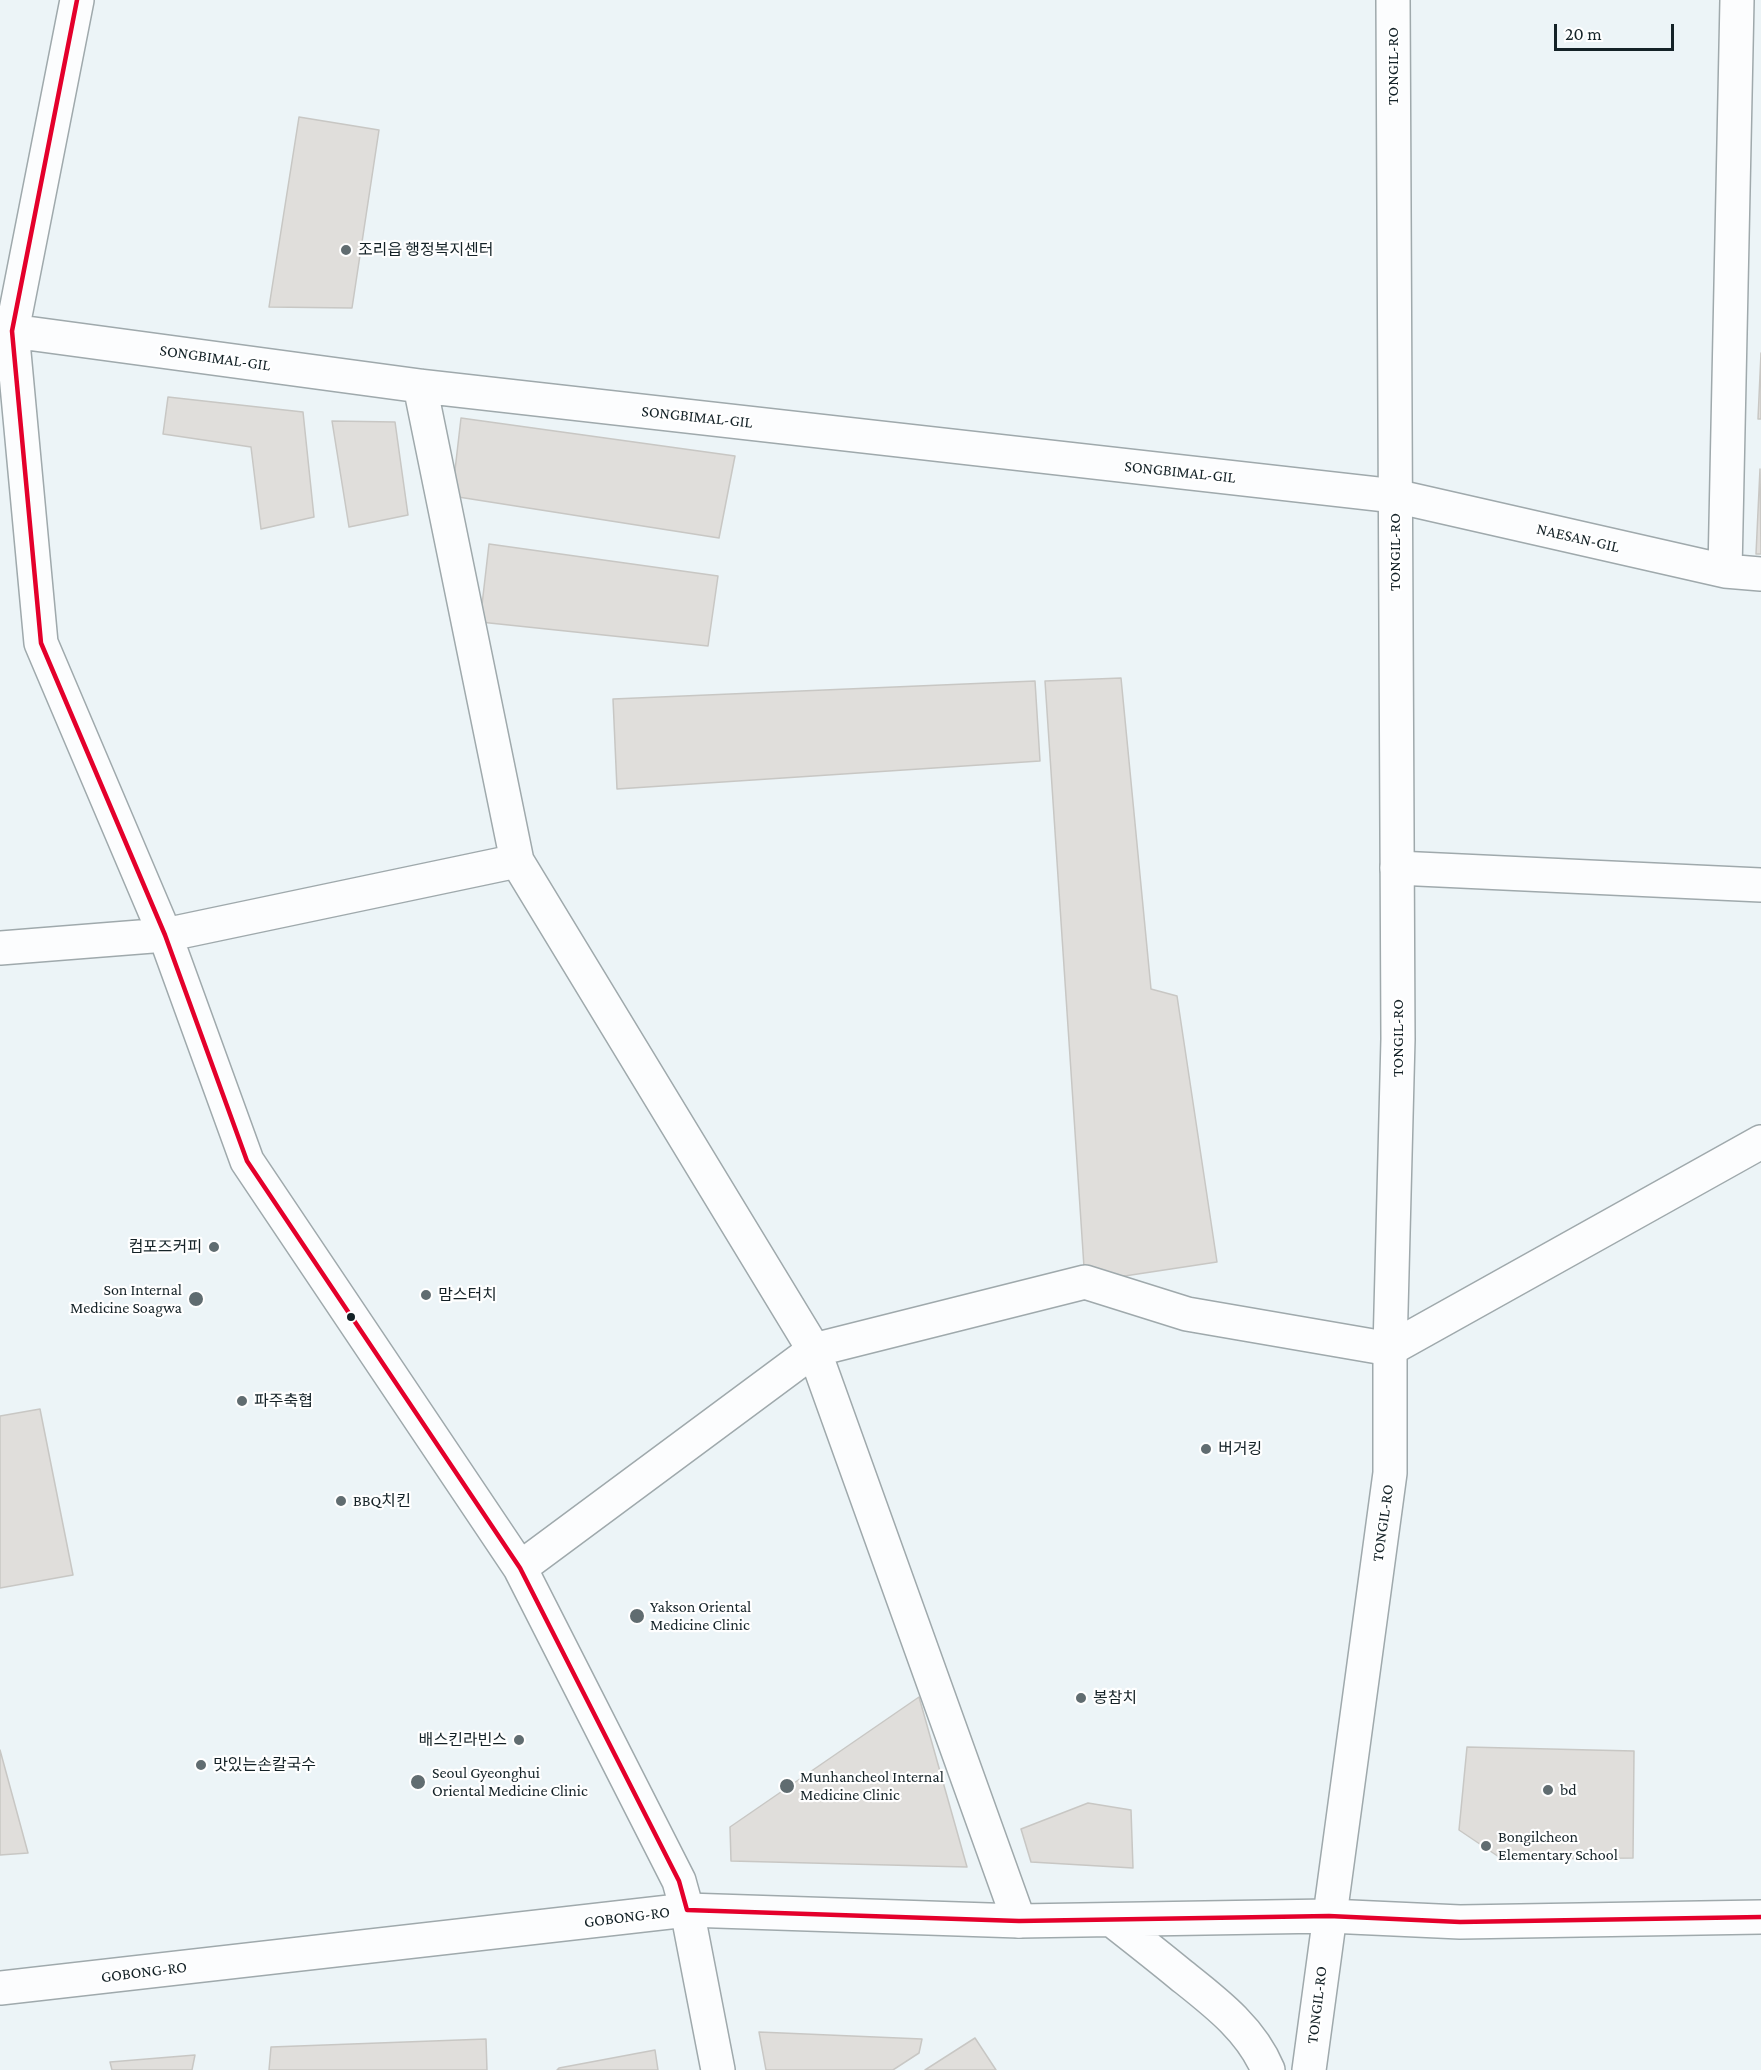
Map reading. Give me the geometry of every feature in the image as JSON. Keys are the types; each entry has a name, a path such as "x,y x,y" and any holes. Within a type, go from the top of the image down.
{"street":[{"path":"77,0 6,331 41,643 165,935 247,1161 520,1568 679,1881 687,1910 718,2070"},
{"name":"TONGIL-RO","path":"1309,2070 1390,1473 1390,1349 1398,1039 1393,0"},
{"path":"1725,571 1737,0"},
{"name":"SONGBIMAL-GIL","path":"6,331 420,386 1395,496"},
{"path":"420,386 518,861 814,1350 1019,1921"},
{"name":"NAESAN-GIL","path":"1395,496 1725,571 1761,574"},
{"path":"0,948 165,935 518,861"},
{"path":"1397,868 1761,885"},
{"path":"520,1568 814,1350 1085,1282 1187,1314 1390,1349 1761,1142"},
{"name":"GOBONG-RO","path":"0,1988 687,1910 1019,1921 1329,1916 1460,1922 1761,1917"},
{"path":"1112,1920 1221,2007 1246,2032 1263,2057 1268,2070"}],"building":[{"path":"299,117 379,130 352,308 269,307"},
{"path":"1761,353 1761,419 1758,419"},
{"path":"168,397 303,412 314,517 261,529 251,447 163,434"},
{"path":"461,418 735,456 719,538 452,496"},
{"path":"332,421 395,422 408,515 349,527"},
{"path":"1760,469 1761,554 1756,554"},
{"path":"489,544 718,576 708,646 480,622"},
{"path":"1121,678 1151,989 1177,996 1217,1262 1085,1282 1045,681"},
{"path":"1035,681 1040,761 617,789 613,699"},
{"path":"40,1409 73,1575 0,1588 0,1416"},
{"path":"919,1697 967,1867 731,1861 730,1827"},
{"name":"bd","path":"1467,1747 1634,1751 1633,1858 1502,1859 1459,1830"},
{"path":"0,1750 28,1853 0,1855"},
{"path":"1088,1803 1131,1810 1133,1868 1031,1862 1021,1829"},
{"path":"759,2032 922,2039 919,2053 893,2070 766,2070"},
{"path":"975,2038 996,2070 925,2070"},
{"path":"486,2039 487,2070 269,2070 271,2047"},
{"path":"655,2050 658,2070 557,2070 559,2068"},
{"path":"195,2055 192,2070 112,2070 110,2062"}],"transit line":[{"path":"77,0 12,331 41,643 165,935 247,1161 520,1568 679,1881 687,1910 1019,1921 1329,1916 1460,1922 1761,1917"}],"place":[{"name":"조리읍 행정복지센터","path":"346,250"},
{"name":"컴포즈커피","path":"214,1247"},
{"name":"맘스터치","path":"426,1295"},
{"name":"Son Internal Medicine Soagwa","path":"196,1299"},
{"name":"파주축협","path":"242,1401"},
{"name":"버거킹","path":"1206,1449"},
{"name":"BBQ치킨","path":"341,1501"},
{"name":"Yakson Oriental Medicine Clinic","path":"637,1616"},
{"name":"봉참치","path":"1081,1698"},
{"name":"배스킨라빈스","path":"519,1740"},
{"name":"맛있는손칼국수","path":"201,1765"},
{"name":"Seoul Gyeonghui Oriental Medicine Clinic","path":"418,1782"},
{"name":"Munhancheol Internal Medicine Clinic","path":"787,1786"},
{"name":"bd","path":"1548,1790"},
{"name":"Bongilcheon Elementary School","path":"1486,1846"}]}
